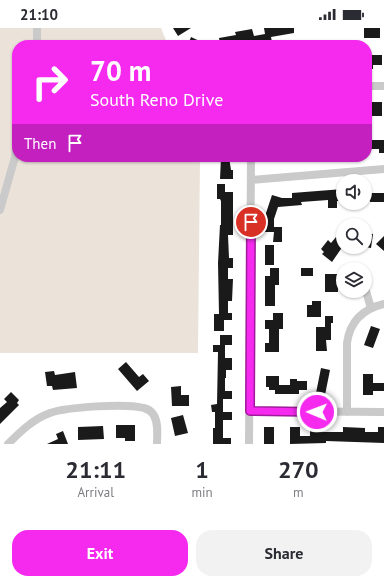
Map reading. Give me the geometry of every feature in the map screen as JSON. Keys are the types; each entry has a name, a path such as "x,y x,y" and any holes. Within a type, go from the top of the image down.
{"street":[{"path":"37,28 37,40"},
{"path":"372,86 384,86"},
{"path":"0,210 14,162"},
{"path":"249,444 251,162"},
{"path":"251,180 384,169"},
{"path":"368,298 371,308"},
{"path":"348,412 348,335 355,321 360,315 371,308 384,304"},
{"path":"8,444 30,424 49,414 65,409 109,406 134,406 150,410 156,419 157,444"},
{"path":"250,411 384,412"}],"shaded area":[{"path":"0,28 161,28 166,40 12,40 12,162 200,162 198,353 0,353"}],"building":[{"path":"173,28 191,28 178,36"},
{"path":"264,28 294,28 294,33 271,37 272,40 219,40 219,38 236,35 235,32 252,29 254,36 265,34"},
{"path":"364,28 380,28 380,38 364,38"},
{"path":"191,37 197,40 190,40"},
{"path":"372,55 382,55 382,65 373,65 373,69"},
{"path":"372,102 382,102 382,116 372,116"},
{"path":"372,140 384,140 384,153 379,153 379,149 372,149"},
{"path":"221,162 230,162 231,170 233,170 233,179 220,179"},
{"path":"217,184 225,184 225,192 233,192 233,235 228,235 229,258 233,258 233,268 228,268 228,279 233,279 232,301 228,301 228,313 232,313 232,320 224,320 224,331 214,331 214,314 219,314 218,263 221,225 221,201 220,199 217,199"},
{"path":"336,190 336,208 328,208 328,200 301,202 302,205 278,207 274,219 274,227 282,227 282,242 273,242 274,232 265,232 265,216 272,195 282,198 292,198 292,193"},
{"path":"372,193 384,193 384,202 372,202"},
{"path":"384,236 384,251 376,244"},
{"path":"336,237 336,254 338,254 332,262 322,254 324,252 321,249 328,240 331,243"},
{"path":"265,245 274,245 274,265 265,265"},
{"path":"270,268 279,268 279,285 275,285 275,306 265,306 265,276 270,276"},
{"path":"301,268 313,268 313,276 301,276"},
{"path":"325,274 336,274 336,292 325,292"},
{"path":"312,301 321,301 321,317 307,317 307,305 312,305"},
{"path":"273,313 283,313 283,329 279,329 279,352 265,352 265,343 269,343 269,329 265,329 265,320 273,320"},
{"path":"325,316 333,316 333,323 331,323 331,340 326,340 327,351 316,351 316,327 325,327"},
{"path":"371,326 380,329 373,348 364,345"},
{"path":"220,335 232,335 232,345 225,345 225,358 232,358 232,370 226,370 225,391 232,391 232,399 223,399 223,412 232,412 232,420 223,420 223,438 231,438 231,444 213,444 215,412 212,412 211,405 217,404 218,352 213,352 213,345 220,345"},
{"path":"126,362 139,377 143,374 149,381 137,391 118,369"},
{"path":"321,368 330,370 325,395 316,393"},
{"path":"54,371 55,375 75,372 77,388 53,390 52,386 47,386 45,372"},
{"path":"363,374 373,374 373,383 384,383 384,391 373,391 373,395 363,395"},
{"path":"266,376 279,376 279,385 290,385 290,379 307,381 307,390 299,390 299,394 275,394 275,390 269,390 269,387 266,387"},
{"path":"181,386 181,395 189,395 189,406 172,406 171,387"},
{"path":"11,392 19,400 17,403 19,405 0,424 0,408 7,402 4,399"},
{"path":"183,415 188,433 175,436 171,418"},
{"path":"116,425 135,425 135,441 125,441 125,438 116,438"},
{"path":"103,426 104,439 78,440 78,427"},
{"path":"264,427 274,427 274,444 264,444"},
{"path":"290,427 300,427 300,436 310,436 310,427 318,427 318,432 343,432 343,427 365,428 365,432 378,432 378,427 384,427 384,443 326,441 326,443 290,444"},
{"path":"63,431 68,444 47,444 58,439 56,434"}],"route":[{"path":"251,222 250,411 317,412"}]}
